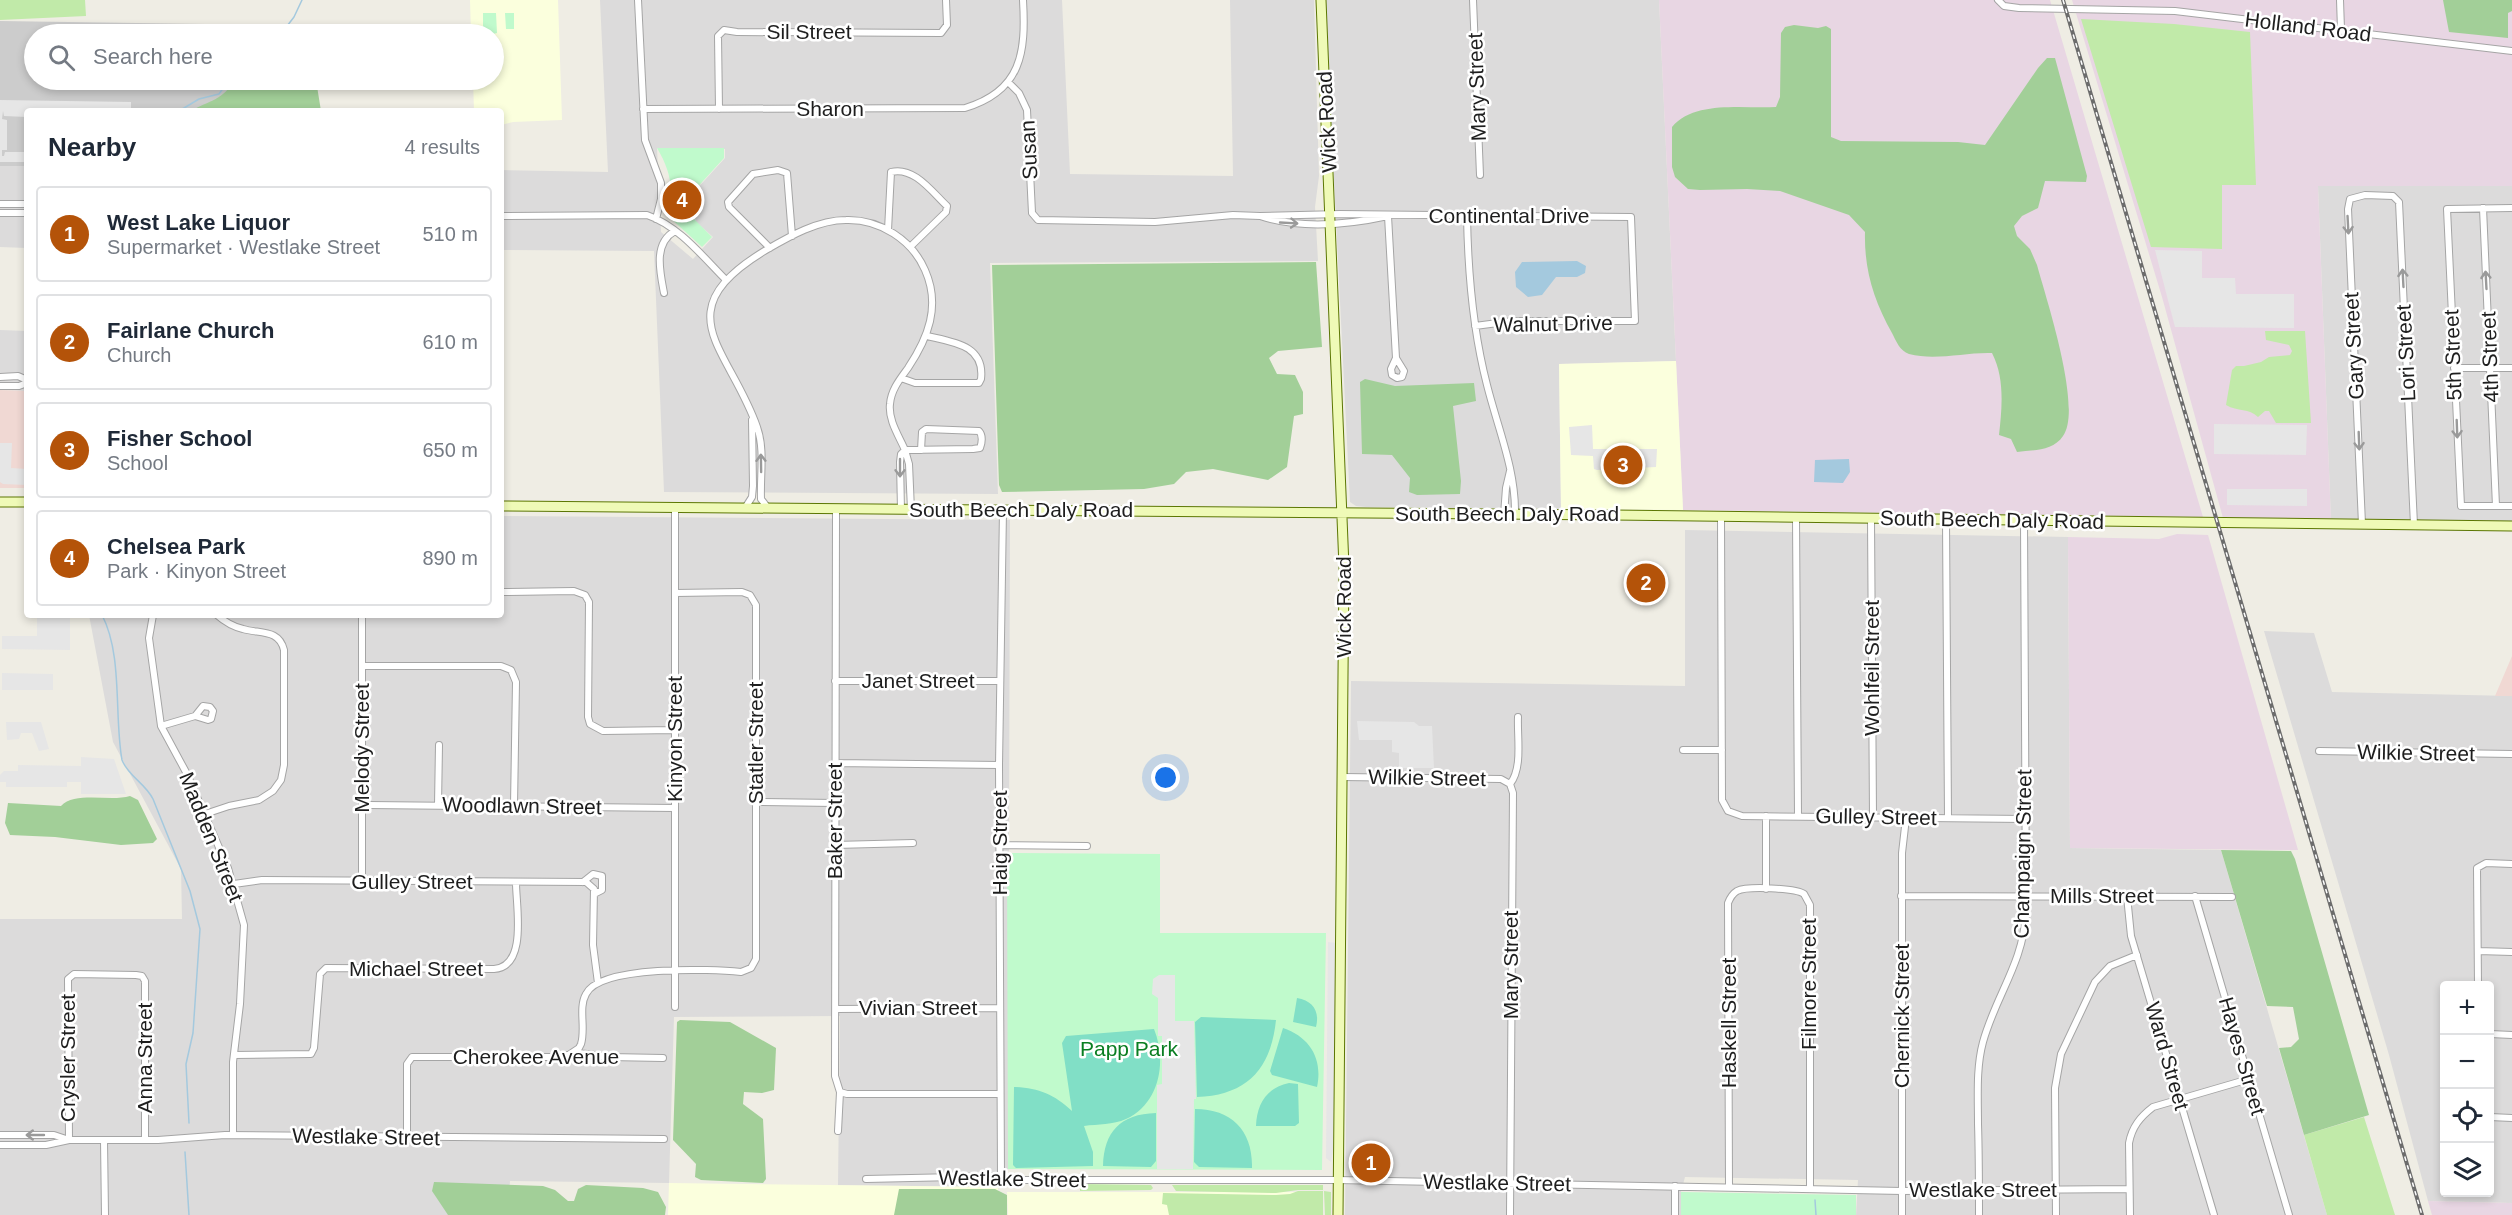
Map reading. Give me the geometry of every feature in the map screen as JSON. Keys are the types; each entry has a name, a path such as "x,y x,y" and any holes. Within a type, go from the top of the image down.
{"street":[{"path":"638,0 645,140 661,183 661,199 656,219"},
{"name":"Sil Street","path":"719,109 718,36 724,30 737,32 941,33 947,25 946,0"},
{"path":"1008,82 1022,54 1023,0"},
{"name":"Wick Road","path":"1321,0 1343,513 1338,1215"},
{"name":"Mary Street","path":"1473,0 1480,175"},
{"name":"Holland Road","path":"1998,0 2004,6 2019,8 2175,11 2512,51"},
{"path":"2340,0 2341,29"},
{"name":"Sharon","path":"643,109 952,110 980,103 995,95 1008,82"},
{"name":"Susan","path":"1008,82 1019,93 1027,110 1032,213 1035,218"},
{"path":"770,248 729,207 728,202 753,174 778,170 787,173 792,236"},
{"path":"888,230 891,172 907,172 917,178 947,206 946,213 910,247"},
{"name":"Gary Street","path":"2362,524 2348,203 2356,196 2381,195"},
{"name":"Lori Street","path":"2381,195 2396,196 2399,202 2414,525"},
{"path":"0,204 24,204"},
{"path":"2483,208 2512,208"},
{"name":"5th Street","path":"2483,208 2447,209 2461,506 2496,506"},
{"name":"4th Street","path":"2483,208 2496,506"},
{"path":"0,213 24,213"},
{"path":"504,216 603,217 638,214 656,219 675,231 726,280"},
{"name":"Continental Drive","path":"1035,218 1043,221 1155,222 1233,214 1260,216 1280,223 1331,219 1355,223 1388,216 1630,217"},
{"path":"1388,216 1396,358"},
{"path":"1467,216 1475,326 1487,384 1515,488 1515,515"},
{"name":"Walnut Drive","path":"1475,326 1513,321 1635,321 1630,217"},
{"path":"768,508 761,499 759,440 752,416 744,395 716,348 710,329 713,302 719,288 726,280 741,266 770,248 815,226 839,220 858,220 888,230 910,247 921,262 931,288 932,316 927,336 894,389 889,407 909,464 906,510"},
{"path":"664,293 659,266 662,244 668,235 675,231"},
{"path":"901,378 915,383 978,382 981,380 981,363 974,352 961,344 927,336"},
{"path":"2454,368 2512,368"},
{"path":"0,376 18,376 24,379"},
{"path":"0,386 19,386 24,383"},
{"path":"745,508 752,497 753,486 752,416"},
{"path":"905,450 921,450 980,448 981,433 979,430 926,429 922,432 921,450"},
{"path":"1504,515 1510,467"},
{"path":"0,502 24,502"},
{"name":"South Beech Daly Road","path":"504,506 2512,526"},
{"path":"2496,506 2512,506"},
{"name":"Kinyon Street","path":"675,508 675,1007"},
{"name":"Baker Street","path":"836,510 835,1076 840,1092 838,1131"},
{"name":"Haig Street","path":"1001,1176 999,765 1003,510"},
{"path":"1683,750 1722,750 1721,517"},
{"path":"1796,518 1798,816"},
{"name":"Wohlfeil Street","path":"1871,519 1873,817"},
{"path":"1946,520 1948,818"},
{"name":"Champaign Street","path":"1979,1215 1978,1085 1980,1058 1988,1027 2020,951 2025,923 2024,521"},
{"path":"504,592 574,591 585,595 589,602 588,717 590,724 603,731 675,730"},
{"name":"Statler Street","path":"675,593 742,592 755,602 757,955 751,968 741,972 675,970"},
{"name":"Madden Street","path":"152,618 149,638 161,726 205,814 234,884 245,932 234,1055 233,1136"},
{"path":"205,814 264,798 278,786 284,765 284,650 282,644 271,634 243,629 223,618"},
{"name":"Melody Street","path":"362,618 362,882"},
{"path":"362,666 501,666 511,670 516,682 514,806"},
{"name":"Janet Street","path":"835,681 1000,681"},
{"path":"161,726 195,716"},
{"name":"Mary Street","path":"1510,1215 1513,793 1510,784 1515,777 1517,763 1518,717"},
{"path":"438,805 439,745"},
{"name":"Gulley Street","path":"1722,750 1722,800 1728,812 1737,816 2026,819"},
{"name":"Wilkie Street","path":"2319,751 2512,754"},
{"path":"835,763 999,765"},
{"name":"Wilkie Street","path":"1342,777 1501,779 1510,784"},
{"path":"756,802 835,803"},
{"name":"Woodlawn Street","path":"369,805 675,808"},
{"path":"1766,816 1766,889"},
{"name":"Chernick Street","path":"1902,1215 1902,854 1906,818"},
{"path":"835,845 913,843"},
{"path":"1000,845 1087,846"},
{"path":"2478,981 2477,870 2480,865 2512,864"},
{"name":"Gulley Street","path":"234,884 262,880 587,883 593,873 602,876 602,890 594,894"},
{"name":"Michael Street","path":"234,1055 308,1055 313,1052 320,974 323,970 495,969 508,965 517,948 516,882"},
{"path":"587,883 594,894 594,945 598,983"},
{"name":"Haskell Street","path":"1729,1187 1728,903 1732,895 1740,890 1766,889"},
{"name":"Filmore Street","path":"1766,889 1798,890 1807,897 1810,906 1810,1189"},
{"name":"Mills Street","path":"1902,896 2232,897"},
{"name":"Ward Street","path":"2127,896 2128,924 2214,1215"},
{"name":"Hayes Street","path":"2195,896 2289,1215"},
{"path":"2478,951 2512,952"},
{"path":"2056,1215 2055,1088 2061,1054 2095,982 2110,966 2137,955"},
{"path":"570,1054 579,1048 582,1039 585,996 590,988 598,983 636,973 675,970"},
{"name":"Anna Street","path":"70,977 75,974 139,975 145,981 145,1140"},
{"name":"Crysler Street","path":"69,1140 68,981 70,977"},
{"name":"Vivian Street","path":"836,1009 1000,1008"},
{"path":"2494,1034 2512,1035"},
{"name":"Cherokee Avenue","path":"407,1137 407,1064 415,1056 557,1057 579,1053 609,1057 663,1058"},
{"path":"2130,1215 2129,1143 2141,1117 2153,1107 2248,1079"},
{"path":"840,1092 847,1094 1000,1094"},
{"path":"2494,1117 2512,1118"},
{"name":"Westlake Street","path":"0,1135 54,1135 69,1140"},
{"name":"Westlake Street","path":"0,1144 46,1145 69,1140 145,1140 233,1136 664,1140"},
{"name":"Crysler Street","path":"104,1140 105,1215"},
{"name":"Westlake Street","path":"866,1179 1001,1176 1015,1180 1337,1180 1902,1191 2129,1189"},
{"path":"1675,1186 1676,1215"}],"shaded area":[{"path":"470,0 558,0 562,120 504,124 504,108 474,108 473,90 504,90 504,24 471,24"},
{"path":"600,0 1062,0 1070,174 1233,176 1230,0 1314,0 1319,176 1315,207 1318,261 990,263 998,494 664,492 654,251 504,250 504,170 608,172","holes":["657,148 725,149 725,158 694,192 693,206 696,222 713,237 693,259 661,232"]},
{"path":"1325,0 1659,0 1676,361 1559,364 1561,509 1366,507 1356,506 1350,502"},
{"path":"1659,0 2050,0 2203,517 1683,510"},
{"path":"2072,0 2512,0 2512,186 2318,186 2331,521 2223,518 2162,297"},
{"path":"0,21 204,24 24,24 24,90 271,90 271,108 24,108 24,166 0,166"},
{"path":"0,100 131,102 131,108 24,108 24,117 4,116 3,111 2,119 7,120 7,150 2,150 2,156 5,152 24,152 24,162 0,162"},
{"path":"0,166 24,166 24,248 0,247"},
{"path":"2318,186 2512,186 2512,523 2331,521"},
{"path":"2155,250 2202,251 2202,278 2235,278 2236,294 2294,294 2294,328 2175,327"},
{"path":"0,330 24,331 24,391 0,390"},
{"path":"1676,361 1683,510 1561,509 1559,364"},
{"path":"0,390 24,391 24,488 0,488"},
{"path":"2214,424 2307,425 2306,455 2214,454"},
{"path":"1592,425 1593,449 1657,449 1656,467 1597,470 1594,469 1593,456 1571,455 1569,427"},
{"path":"0,443 12,443 11,468 24,469 24,485 0,482"},
{"path":"2227,489 2307,489 2307,506 2227,505"},
{"path":"504,516 1010,520 1008,1169 998,1187 838,1185 840,1016 674,1017 669,1183 510,1181 508,1215 0,1215 0,919 182,919 181,869 113,742 90,618 504,618"},
{"path":"1685,530 2068,537 2070,848 2221,850 2327,1215 1856,1215 1858,1180 1685,1177 1681,1192 1681,1215 1345,1215 1351,681 1685,686"},
{"path":"2177,534 2208,535 2298,850 2070,848 2068,537 2159,539"},
{"path":"37,618 70,618 70,650 2,649 2,636 37,636"},
{"path":"2264,631 2314,633 2332,692 2512,696 2512,1203 2428,1201 2389,1055"},
{"path":"2512,656 2512,696 2495,696"},
{"path":"2,673 53,674 53,690 2,690"},
{"path":"1357,721 1414,722 1419,726 1432,726 1434,768 1399,768 1399,753 1392,752 1392,740 1359,740"},
{"path":"6,722 41,722 49,749 39,751 32,733 21,733 19,739 7,740"},
{"path":"81,757 114,759 126,794 81,794 81,782 67,782 67,787 6,787 6,782 0,782 0,775 4,771 18,771 18,765 81,766"},
{"path":"1328,942 1337,943 1331,1162 1326,1158"},
{"path":"1159,975 1175,975 1175,1021 1194,1021 1196,1099 1194,1099 1193,1169 1157,1169 1157,1085 1162,1084 1162,1036 1158,1036 1158,998 1152,994 1153,979"},
{"path":"669,1183 998,1187 998,1215 668,1215"},
{"path":"1007,1192 1322,1192 1323,1215 1008,1215"},
{"path":"2428,1201 2512,1203 2512,1215 2432,1215"}],"green space":[{"path":"0,0 85,0 86,16 0,20"},
{"path":"2443,0 2512,0 2512,11 2508,13 2508,38 2449,32"},
{"path":"483,13 496,13 497,24 483,24"},
{"path":"505,13 514,13 514,29 506,29"},
{"path":"2081,19 2174,24 2250,32 2256,185 2222,185 2222,249 2151,247"},
{"path":"1794,25 1818,28 1826,26 1831,29 1831,137 1841,141 1958,142 1985,145 2038,68 2047,58 2055,58 2087,176 2086,182 2045,181 2038,208 2022,216 2014,226 2017,236 2030,249 2037,265 2066,379 2069,403 2068,422 2063,436 2054,445 2043,449 2017,452 2011,439 1999,435 2002,404 2001,383 1992,353 1930,357 1909,354 1901,348 1880,309 1871,285 1866,259 1865,232 1849,215 1780,191 1688,189 1675,177 1672,167 1672,127 1682,118 1706,109 1776,107 1780,97 1781,33 1785,27"},
{"path":"318,90 321,108 197,108 226,91"},
{"path":"657,148 724,148 724,158 693,192 694,219 712,237 702,247 667,215 671,197 670,180"},
{"path":"1316,262 1322,347 1278,351 1269,358 1277,374 1295,375 1303,392 1303,414 1294,416 1287,467 1268,480 1213,469 1186,472 1174,484 1144,489 1002,492 999,485 992,265"},
{"path":"2265,331 2305,331 2311,423 2276,423 2269,411 2265,411 2258,417 2251,412 2226,405 2232,370 2236,366 2261,362 2269,357 2290,355 2292,351 2289,345 2266,340"},
{"path":"1365,379 1395,386 1474,383 1476,401 1453,406 1461,481 1460,494 1417,495 1409,492 1410,478 1392,455 1362,454 1360,382"},
{"path":"130,796 138,800 157,839 153,843 121,845 55,837 10,835 5,823 8,803 61,806 75,799"},
{"path":"2221,850 2291,851 2369,1115 2304,1135 2279,1048 2291,1047 2299,1039 2293,1007 2267,1006"},
{"name":"Papp Park","path":"1007,853 1160,854 1160,933 1326,933 1322,1170 1008,1169"},
{"path":"1297,998 1311,1004 1314,1008 1317,1016 1316,1027 1293,1022"},
{"path":"1201,1017 1276,1020 1269,1052 1253,1076 1243,1085 1230,1091 1197,1097 1195,1022"},
{"path":"680,1020 730,1022 776,1048 774,1090 762,1093 744,1092 743,1104 763,1119 766,1179 763,1183 701,1180 695,1177 696,1164 673,1140 677,1022"},
{"path":"1283,1028 1301,1037 1312,1050 1318,1067 1317,1087 1272,1075 1270,1071"},
{"path":"1154,1029 1158,1041 1160,1067 1153,1092 1147,1103 1126,1119 1084,1126 1093,1152 1093,1166 1016,1168 1013,1165 1014,1087 1045,1093 1059,1100 1072,1111 1062,1043 1066,1036"},
{"path":"1289,1083 1298,1084 1299,1123 1295,1126 1256,1126 1258,1111 1264,1098 1274,1089"},
{"path":"1195,1109 1220,1113 1238,1125 1249,1143 1252,1168 1199,1167 1194,1162"},
{"path":"1156,1113 1156,1161 1151,1167 1103,1166 1107,1144 1116,1127 1133,1117"},
{"path":"2364,1117 2395,1215 2327,1215 2304,1135"},
{"path":"434,1182 543,1186 555,1190 568,1201 574,1201 578,1189 586,1185 643,1188 658,1192 666,1207 665,1215 448,1215 432,1191"},
{"path":"1080,1184 1151,1185 1153,1188 1151,1190 1080,1191"},
{"path":"1172,1185 1323,1185 1323,1190 1276,1193 1176,1191"},
{"path":"899,1189 995,1189 1007,1195 1007,1215 894,1215"},
{"path":"1298,1191 1323,1191 1323,1215 1169,1215 1167,1205 1162,1204 1163,1193 1276,1195"},
{"path":"1324,1191 1331,1192 1331,1215 1325,1215"},
{"path":"1681,1192 1856,1195 1856,1215 1681,1215"}],"water":[{"path":"1577,261 1586,266 1585,273 1577,277 1556,277 1542,295 1528,297 1516,287 1515,272 1522,262"},
{"path":"1849,459 1850,472 1843,483 1814,482 1815,460"}],"waterway":[{"path":"289,24 302,0"},
{"path":"184,108 199,99 219,94 222,90"},
{"path":"103,618 113,648 122,760 128,771 146,788 153,799 190,891 200,929 193,1033 186,1064 189,1123"},
{"path":"185,1152 189,1215"},
{"path":"1815,1200 1816,1215"}],"railway":[{"path":"2063,0 2422,1215"}],"place":[{"name":"Chelsea Park","path":"682,200"},
{"name":"Fisher School","path":"1623,465"},
{"name":"Fairlane Church","path":"1646,583"},
{"name":"West Lake Liquor","path":"1371,1163"}]}
